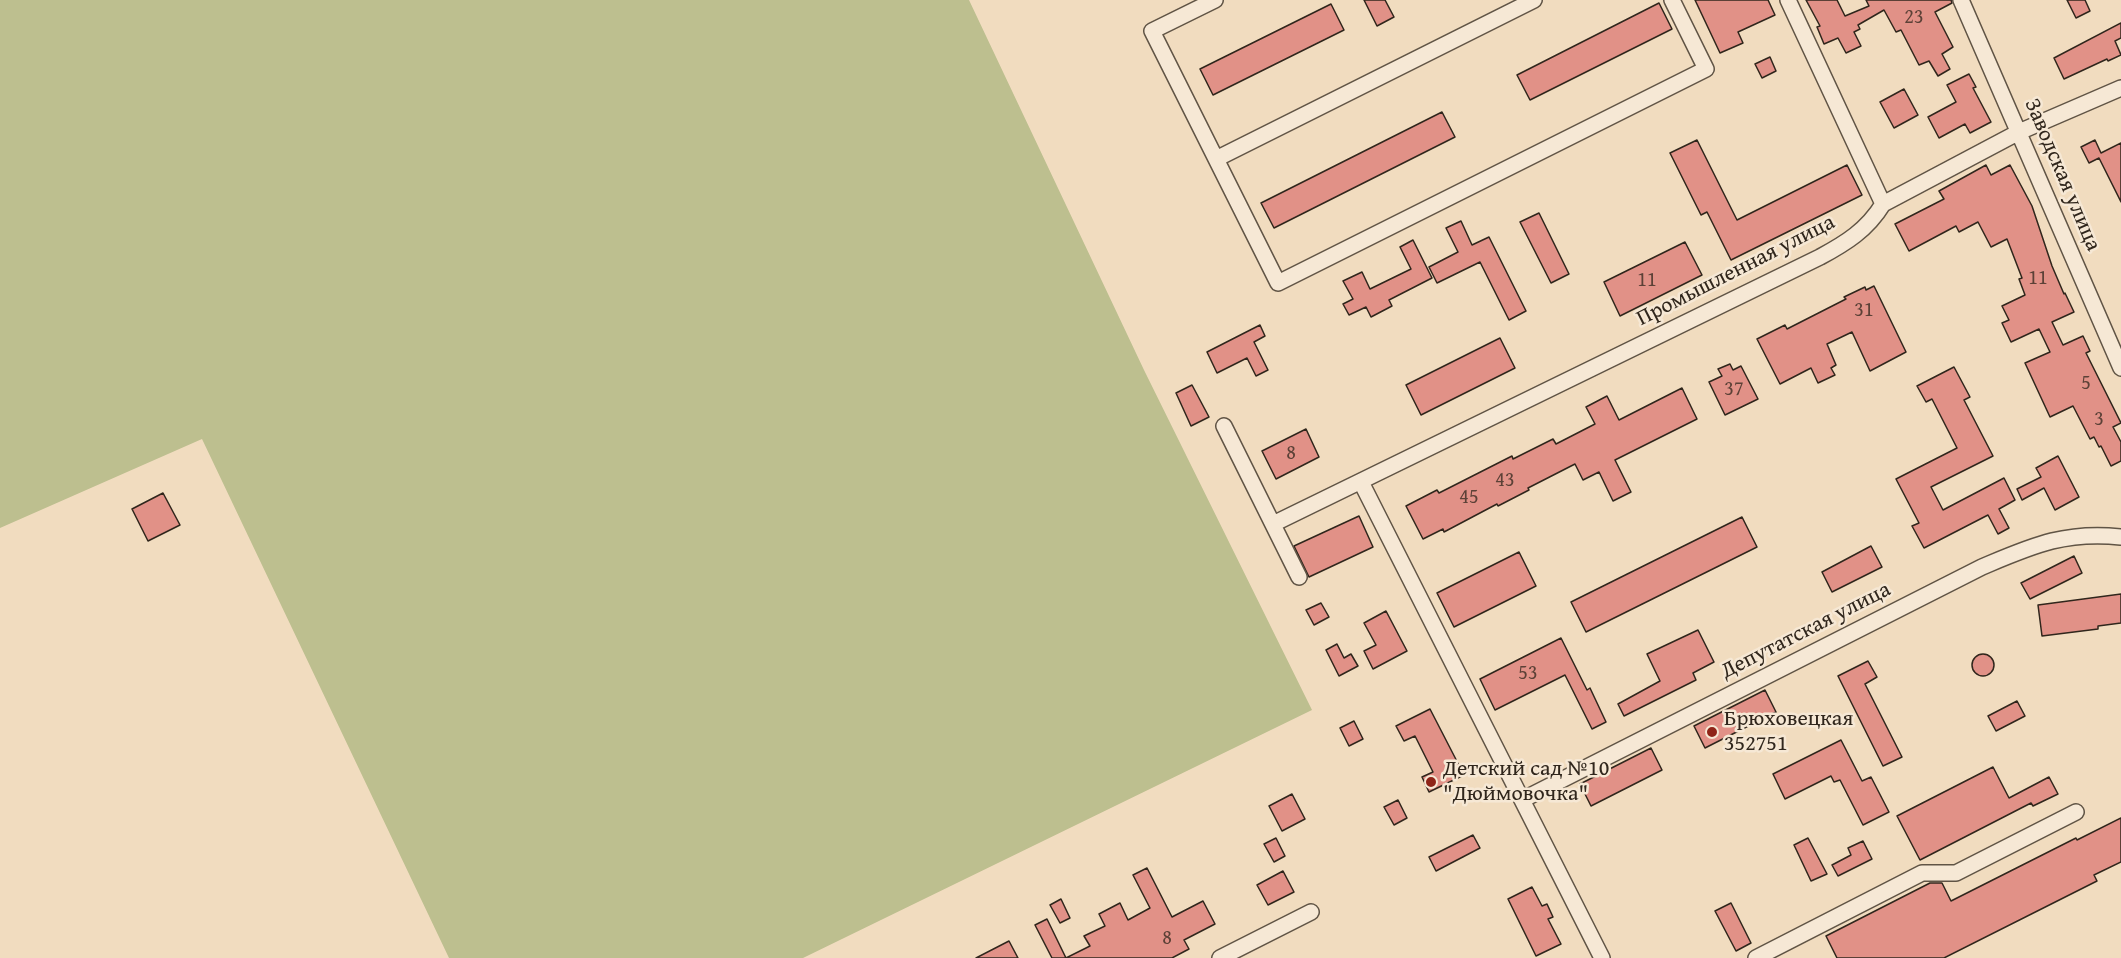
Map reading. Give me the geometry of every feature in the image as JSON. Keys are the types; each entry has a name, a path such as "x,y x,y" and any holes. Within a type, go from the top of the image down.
{"street":[{"path":"1215,0 1152,31 1278,283 1706,69 1672,0"},
{"path":"1216,159 1534,0"},
{"path":"1788,0 1883,204"},
{"name":"Заводская улица","path":"1961,0 2119,359"},
{"name":"Промышленная улица","path":"1273,524 1820,257 1861,232 1873,220 1883,204 2019,132 2121,88"},
{"path":"1224,426 1299,576"},
{"path":"1361,482 1602,958"},
{"name":"Депутатская улица","path":"1522,800 1982,567 2060,538 2086,535 2121,537"},
{"path":"1756,958 1922,873 1956,873 2076,812"},
{"path":"1220,958 1311,912"}],"green space":[{"path":"0,0 969,0 1144,370 1312,710 803,958 449,958 202,439 0,528"}],"building":[{"path":"1364,0 1385,0 1394,17 1377,26"},
{"path":"1695,0 1768,0 1775,15 1738,32 1743,43 1720,53"},
{"path":"1806,0 1837,0 1845,16 1869,6 1866,0 1951,0 1952,3 1935,12 1953,47 1942,54 1950,69 1938,76 1929,61 1919,65 1901,30 1896,32 1884,10 1858,25 1860,29 1854,32 1861,46 1846,53 1838,38 1824,44 1817,27 1820,26"},
{"path":"2067,0 2085,0 2090,11 2076,18"},
{"path":"1659,3 1672,29 1530,100 1517,75"},
{"path":"1331,4 1344,30 1213,95 1200,69"},
{"path":"2121,23 2121,38 2115,41 2121,55 2064,79 2054,58"},
{"path":"1770,57 1776,71 1762,78 1755,64"},
{"path":"1969,74 1976,87 1973,88 1991,122 1970,133 1965,124 1939,138 1928,117 1956,102 1947,85"},
{"path":"1904,89 1918,115 1894,128 1880,102"},
{"path":"1442,112 1455,137 1274,228 1261,203"},
{"path":"1697,140 1737,220 1847,165 1862,195 1731,260 1707,212 1701,215 1670,153"},
{"path":"2095,140 2101,153 2121,143 2121,202 2099,158 2089,163 2081,147"},
{"path":"1986,165 1991,175 2010,165 2032,206 2052,266 2074,312 2052,322 2063,345 2083,336 2090,351 2086,353 2121,423 2113,427 2121,442 2121,461 2111,466 2094,437 2090,439 2073,406 2050,417 2025,363 2050,352 2039,329 2011,342 2002,323 2009,320 2002,306 2025,295 2019,279 2022,278 2007,239 1991,247 1978,222 1959,232 1956,226 1909,251 1895,224 1944,199 1939,191"},
{"path":"1539,213 1569,274 1551,283 1520,222"},
{"path":"1461,221 1472,245 1489,237 1526,311 1509,320 1480,262 1437,283 1429,267 1458,252 1446,228"},
{"path":"1413,240 1432,278 1389,300 1392,306 1371,317 1366,307 1349,315 1343,304 1353,299 1343,281 1362,272 1370,289 1411,269 1400,247"},
{"path":"1685,242 1702,275 1620,316 1604,282"},
{"path":"1874,286 1906,352 1870,371 1852,332 1827,344 1836,365 1831,368 1835,375 1818,383 1811,368 1780,384 1757,339 1785,325 1787,329 1846,299 1844,297 1865,287 1866,290"},
{"path":"1260,325 1265,336 1254,342 1268,370 1256,376 1247,358 1217,373 1207,352"},
{"path":"1500,338 1515,368 1421,415 1406,385"},
{"path":"1730,364 1733,370 1741,366 1758,399 1725,415 1709,382 1722,376 1718,369"},
{"path":"1954,367 1970,397 1964,400 1993,456 1931,487 1943,510 2004,478 2015,500 1999,509 2009,528 1998,534 1988,515 1924,548 1912,526 1919,523 1896,479 1957,448 1932,399 1926,402 1917,386"},
{"path":"1192,385 1209,417 1191,426 1176,393"},
{"path":"1682,388 1697,419 1615,460 1631,492 1613,501 1599,472 1583,480 1575,464 1498,506 1497,504 1444,532 1443,529 1423,539 1406,506 1437,490 1439,493 1512,456 1513,459 1553,439 1556,444 1595,424 1586,407 1607,396 1619,420"},
{"path":"1306,429 1319,457 1276,479 1262,451"},
{"path":"2058,456 2079,497 2055,510 2044,488 2022,500 2017,489 2041,477 2036,468"},
{"path":"163,493 180,525 148,541 132,509"},
{"path":"1359,516 1373,547 1309,577 1294,546"},
{"path":"1742,517 1757,547 1586,632 1571,602"},
{"path":"1871,546 1882,567 1832,592 1822,572"},
{"path":"1519,552 1536,586 1454,627 1437,593"},
{"path":"2074,556 2082,573 2030,599 2021,583"},
{"path":"2121,594 2121,623 2098,626 2098,629 2042,636 2038,605"},
{"path":"1321,603 1329,617 1314,625 1306,610"},
{"path":"1386,611 1407,651 1373,669 1364,651 1376,645 1364,623"},
{"path":"1698,630 1714,662 1693,673 1696,680 1624,716 1618,704 1660,681 1647,654"},
{"path":"1561,638 1587,690 1590,688 1606,722 1592,729 1565,675 1495,710 1480,679"},
{"path":"1337,644 1344,658 1351,654 1358,666 1339,676 1326,650"},
{"path":"1979,654 1987,654 1994,661 1994,669 1987,676 1979,676 1972,669 1972,661"},
{"path":"1868,661 1877,677 1865,684 1902,757 1883,766 1838,676"},
{"path":"1765,690 1776,712 1705,748 1694,726"},
{"path":"2017,701 2025,716 1996,731 1988,716"},
{"path":"1430,709 1464,775 1429,792 1422,777 1433,772 1415,736 1404,741 1396,726"},
{"path":"1354,721 1363,739 1349,746 1340,728"},
{"path":"1841,740 1862,781 1871,777 1889,812 1863,825 1840,780 1834,782 1831,776 1785,799 1773,774"},
{"path":"1651,748 1662,770 1591,806 1580,784"},
{"path":"1993,767 2009,798 2049,777 2058,794 2033,806 2031,803 1920,860 1897,816"},
{"path":"1292,794 1305,819 1282,831 1269,806"},
{"path":"1398,800 1407,818 1394,825 1384,807"},
{"path":"2121,818 2121,862 2094,875 2097,881 1944,958 1837,958 1826,936 1930,883 1942,883 1951,901"},
{"path":"1473,835 1480,848 1436,871 1429,857"},
{"path":"1276,838 1285,856 1274,862 1264,844"},
{"path":"1808,838 1827,874 1811,881 1794,845"},
{"path":"1863,841 1872,859 1838,876 1832,865 1851,855 1848,848"},
{"path":"1147,868 1172,917 1203,901 1215,924 1184,940 1189,949 1172,958 1066,958 1090,946 1084,936 1105,926 1099,914 1120,903 1128,920 1150,908 1133,875"},
{"path":"1283,871 1294,892 1268,905 1257,885"},
{"path":"1532,887 1542,906 1547,904 1553,917 1548,919 1561,944 1536,956 1508,899"},
{"path":"1061,899 1070,918 1060,923 1050,905"},
{"path":"1731,903 1751,943 1736,951 1715,911"},
{"path":"1047,919 1066,958 1052,958 1035,925"},
{"path":"1009,941 1018,958 976,958"}],"place":[{"name":"Брюховецкая 352751","path":"1712,732"},
{"name":"Детский сад №10 \"Дюймовочка\"","path":"1431,782"}]}
